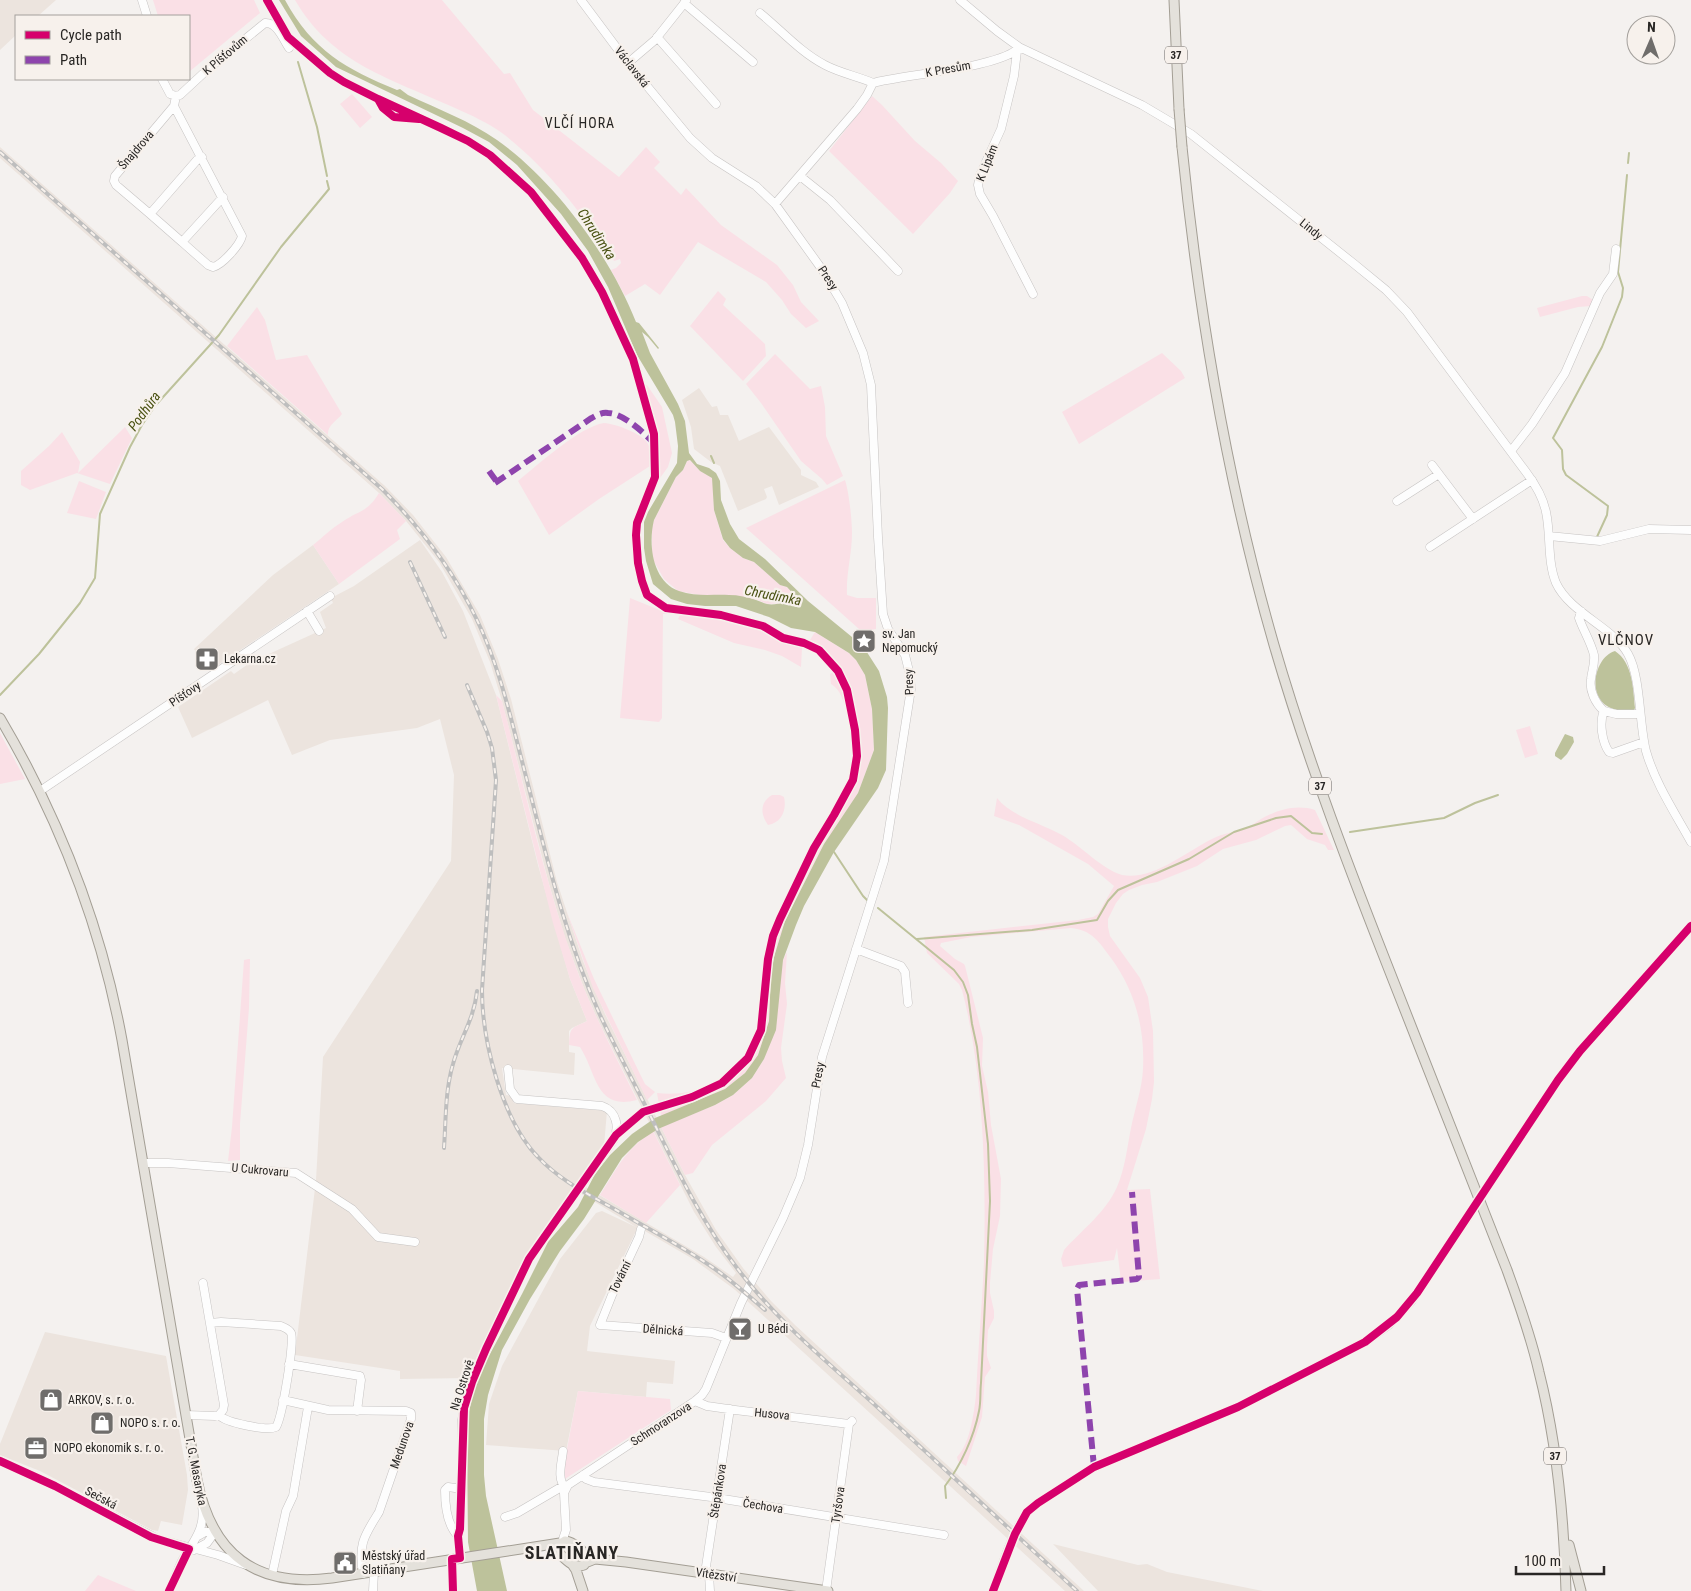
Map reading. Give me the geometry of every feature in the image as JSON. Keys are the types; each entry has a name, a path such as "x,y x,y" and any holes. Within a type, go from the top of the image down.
{"main road":[{"name":"37","path":"1174,0 1182,147 1195,261 1215,390 1240,515 1263,606 1290,696 1328,810 1520,1307 1543,1386 1557,1470 1562,1511 1566,1591"},
{"name":"T. G. Masaryka","path":"0,718 40,792 62,840 79,880 102,955 118,1019 201,1499 208,1519 223,1544 245,1564 262,1572 286,1578 310,1580 363,1574 570,1542 586,1556 584,1572 585,1591"},
{"path":"1562,1511 1581,1591"},
{"path":"560,1555 558,1549 561,1543"},
{"name":"Vítězství","path":"578,1548 592,1554 634,1563"},
{"name":"T. G. Masaryka","path":"520,1550 548,1551 560,1555 578,1567 585,1563"},
{"name":"Vítězství","path":"585,1563 595,1559 634,1563 827,1591"},
{"name":"T. G. Masaryka","path":"570,1562 576,1570 585,1591"},
{"path":"1559,1591 1565,1564"}],"street":[{"path":"142,0 147,15"},
{"name":"Václavská","path":"581,0 628,63 685,132"},
{"name":"Lindy","path":"960,0 1018,49 1126,96 1207,146 1386,290 1407,312 1511,451 1539,492 1545,508 1552,568 1557,584 1565,597 1617,641 1627,652 1633,667 1644,742 1654,773 1691,842"},
{"path":"628,63 657,37 685,1 753,62"},
{"path":"760,13 818,61 873,83 858,109 775,204"},
{"name":"K Píšťovům","path":"176,96 183,94 207,70 265,23 275,26 289,48"},
{"path":"657,37 716,104"},
{"name":"K Presům","path":"873,83 984,62 1008,56 1018,49"},
{"name":"K Lipám","path":"1018,49 1008,105 998,138 982,171 978,185 980,194 1033,294"},
{"path":"163,80 170,94 176,96"},
{"name":"Šnajdrova","path":"174,106 242,236 241,241 219,265 210,266 116,185 114,181 115,176 174,106 176,96"},
{"name":"Presy","path":"685,132 712,158 756,186 775,204 834,287 850,318 869,374 882,609 888,629 905,655 910,675 909,703 884,861 822,1057 800,1178 783,1218 750,1284"},
{"path":"150,214 197,160 202,157"},
{"path":"800,176 830,200 898,271"},
{"path":"182,242 223,197"},
{"path":"1511,451 1532,424 1565,373 1600,294 1613,274 1616,249"},
{"path":"1432,465 1472,519"},
{"path":"1397,501 1439,474"},
{"path":"1430,547 1532,480"},
{"path":"1549,536 1596,540 1649,529 1691,530"},
{"name":"Píšťovy","path":"40,792 330,596"},
{"path":"307,611 319,631"},
{"path":"1581,611 1579,618 1594,655 1591,680 1597,703 1604,711 1613,714 1640,714"},
{"path":"1604,711 1601,718 1604,742 1609,752 1613,753 1644,742"},
{"path":"993,1591 1019,1527 1029,1510 1085,1472 1114,1458 1238,1407 1348,1352 1374,1337 1390,1324 1411,1302 1558,1080 1580,1052 1691,926"},
{"path":"856,949 904,969 908,1003"},
{"name":"Na Ostrově","path":"453,1591 460,1531 462,1420 467,1399 486,1349 529,1259 617,1131 617,1122 611,1111 602,1106 517,1099 510,1089 508,1069"},
{"name":"U Cukrovaru","path":"143,1163 168,1162 296,1173 352,1209 378,1237 415,1242"},
{"name":"Tovární","path":"600,1324 612,1294 640,1237 641,1229"},
{"path":"186,1415 215,1416 224,1410 203,1283"},
{"name":"Schmoranzova","path":"564,1487 700,1397 706,1389 750,1284"},
{"path":"210,1323 221,1322 284,1327 292,1336 280,1420 274,1428 229,1421 219,1415"},
{"name":"Dělnická","path":"600,1324 712,1333 726,1338"},
{"path":"289,1364 360,1376 357,1410"},
{"name":"Medunova","path":"283,1400 328,1410 406,1410 412,1414 379,1512 370,1525 362,1544 363,1574"},
{"name":"Husova","path":"695,1401 707,1406 850,1422"},
{"path":"272,1575 286,1511 293,1496 308,1407"},
{"name":"Štěpánkova","path":"710,1591 707,1573 716,1498 730,1409"},
{"name":"Tyršova","path":"827,1591 850,1422"},
{"path":"561,1543 566,1532 564,1487 560,1477 563,1451"},
{"name":"Sečská","path":"0,1462 56,1486 151,1537 222,1556 262,1572"},
{"name":"Čechova","path":"583,1475 586,1479 594,1482 716,1498 944,1535"},
{"name":"Na Ostrově","path":"458,1536 452,1530 450,1524 445,1490 448,1487 462,1489"},
{"path":"505,1517 517,1513 564,1487"},
{"path":"169,1591 201,1528 203,1515 201,1499"},
{"path":"565,1513 570,1535 578,1548"},
{"path":"197,1537 204,1532 215,1532"},
{"path":"192,1549 207,1543 215,1532"},
{"path":"373,1591 374,1572"}],"shaded area":[{"path":"0,0 56,0 39,15 15,15 15,36 0,50"},
{"path":"153,0 254,0 260,13 190,71 190,15 158,15"},
{"path":"279,0 285,0 307,33 332,56 362,74 397,90 400,89 408,95 487,133 519,157 560,198 596,246 625,297 636,322 639,323 659,348 642,332 650,353 678,404 685,421 689,453 697,464 709,468 716,473 720,481 721,500 730,524 739,539 765,559 808,601 863,646 879,671 887,697 886,770 878,788 834,852 804,906 783,960 776,1030 764,1059 752,1078 733,1095 715,1105 658,1129 638,1142 622,1158 584,1219 560,1251 530,1299 502,1350 488,1395 484,1419 484,1475 486,1496 507,1591 477,1591 468,1542 468,1416 474,1389 482,1369 548,1242 578,1207 595,1174 610,1155 632,1134 655,1118 725,1089 745,1073 758,1055 769,1021 771,974 785,921 824,844 858,793 874,750 872,709 865,675 856,660 849,653 815,632 791,628 769,617 736,606 687,604 671,599 653,584 644,548 644,522 677,463 678,446 675,422 673,415 637,355 608,287 588,251 561,214 517,165 489,142 336,67 301,36","holes":["690,460 700,471 712,478 714,510 723,539 730,548 743,558 754,562 780,585 787,587 797,598 782,603 766,604 750,598 732,595 692,594 679,591 663,579 654,561 652,550 654,520 676,477 683,470 687,461"]},
{"path":"295,0 442,0 504,74 510,73 533,110 619,177 646,147 660,162 654,168 681,195 686,188 721,225 777,265 793,285 801,302 819,321 806,328 791,314 782,300 766,282 698,242 660,295 645,284 625,296 611,270 621,263 620,259 614,261 590,226 563,192 518,146 502,133 479,119 386,78 345,55 310,22"},
{"path":"352,94 372,117 360,128 340,104"},
{"path":"872,96 915,141 941,163 958,181 950,193 913,234 829,151"},
{"path":"0,147 385,486 413,515 446,557 480,615 498,659 511,699 557,882 583,961 605,1014 685,1175 716,1230 743,1268 771,1301 795,1325 1084,1591 1065,1591 734,1289 693,1259 638,1227 590,1326 587,1351 675,1361 673,1384 647,1382 646,1397 578,1391 566,1451 486,1445 489,1404 502,1366 560,1259 596,1213 602,1211 636,1227 575,1190 535,1248 471,1380 469,1378 400,1379 400,1371 295,1355 316,1180 323,1057 451,861 454,775 440,719 417,728 330,740 292,755 268,700 192,738 178,707 231,671 234,674 251,662 326,628 320,612 333,603 331,598 354,586 420,540 442,572 463,611 496,695 538,865 570,979 587,1021 569,1031 569,1052 575,1053 574,1075 502,1068 506,1095 511,1096 514,1103 607,1111 604,1146 579,1183 704,1257 733,1277 736,1273 716,1247 694,1212 585,991 565,938 549,884 502,701 490,662 472,619 439,562 406,521 379,493 0,158"},
{"path":"718,291 726,299 723,305 765,344 766,356 743,381 690,326"},
{"path":"1587,296 1593,300 1591,306 1578,307 1540,317 1537,308"},
{"path":"257,307 265,320 276,360 307,355 342,414 331,426 328,435 227,346"},
{"path":"1162,353 1181,371 1185,378 1079,444 1062,412"},
{"path":"775,354 810,389 821,386 825,407 826,436 843,476 827,485 801,461 746,384"},
{"path":"647,385 662,407 672,453 668,467 660,478 657,451 659,451 659,444 643,387"},
{"path":"699,388 712,407 717,406 720,415 728,415 739,441 769,427 801,470 801,475 816,482 819,487 779,505 772,486 764,489 766,499 738,511 720,466 711,462 694,449 691,427 682,400"},
{"path":"604,423 630,430 642,437 649,446 650,466 599,499 549,535 518,481 571,439 583,431"},
{"path":"125,427 132,438 110,484 77,473 30,490 21,485 21,471 62,432 80,462 78,473"},
{"path":"690,460 700,471 713,478 714,510 723,540 730,548 743,558 754,562 780,585 787,587 798,598 781,603 767,604 758,600 699,595 678,591 664,579 652,558 652,527 676,477 683,470 687,461"},
{"path":"845,480 850,506 852,533 847,595 857,598 876,598 876,629 865,631 859,629 746,528"},
{"path":"79,481 106,492 96,519 67,513"},
{"path":"379,493 406,521 397,530 400,539 339,584 313,545 338,524 367,508"},
{"path":"313,545 339,584 209,671 194,649 273,575"},
{"path":"630,598 667,613 663,614 662,718 659,722 620,718"},
{"path":"681,613 727,618 769,631 788,644 802,648 801,667 782,656 734,643 678,619"},
{"path":"815,632 849,653 856,660 865,675 872,709 874,750 858,793 824,844 785,921 771,974 769,1020 758,1055 745,1073 725,1089 661,1116 657,1093 669,1094 693,1091 716,1082 736,1068 750,1050 760,1021 765,966 774,928 798,875 849,783 853,769 853,734 843,700 837,689 831,684 830,674 839,669 825,652 810,640"},
{"path":"1615,651 1621,656 1629,669 1633,685 1634,710 1617,710 1606,705 1599,697 1596,675 1600,664"},
{"path":"496,695 502,701 553,898 574,962 596,1015 637,1100 623,1102 613,1100 605,1095 594,1078 580,1047 569,1045 572,1029 587,1021 570,979 553,923"},
{"path":"1530,726 1538,754 1525,758 1516,730"},
{"path":"0,733 25,779 0,784"},
{"path":"1565,734 1573,737 1574,742 1561,760 1555,756 1555,753"},
{"path":"772,795 784,797 785,806 780,818 773,824 768,825 762,809 765,801"},
{"path":"997,798 1011,810 1069,839 1099,863 1122,875 1133,876 1157,870 1216,837 1248,827 1274,813 1294,808 1315,810 1334,850 1328,850 1325,845 1307,839 1291,825 1285,826 1256,840 1223,849 1197,866 1157,882 1129,890 1116,903 1108,919 1110,936 1140,978 1148,997 1153,1031 1154,1082 1152,1099 1146,1129 1127,1190 1150,1189 1160,1279 1121,1282 1117,1248 1114,1260 1063,1267 1061,1259 1064,1250 1107,1205 1117,1187 1124,1165 1140,1091 1143,1054 1137,1010 1126,984 1111,958 1090,934 1071,928 971,937 941,943 940,946 965,966 983,1038 982,1066 988,1092 991,1125 1001,1179 1000,1216 993,1249 990,1283 994,1318 988,1330 987,1356 991,1368 985,1377 982,1417 966,1466 958,1461 957,1457 968,1436 973,1419 976,1395 984,1262 982,1125 975,1056 962,990 959,984 927,953 924,937 1093,917 1098,914 1114,886 1088,864 1019,825 994,816"},
{"path":"566,910 594,979 641,1076 645,1084 655,1092 647,1100 593,988"},
{"path":"787,952 785,983 787,1004 781,1048 786,1078 766,1101 712,1145 693,1173 685,1175 661,1127 715,1105 733,1095 752,1078 764,1059 783,960"},
{"path":"250,959 249,1008 240,1124 240,1160 228,1161 244,960"},
{"path":"653,1131 680,1185 646,1223 600,1195 628,1153"},
{"path":"45,1332 166,1356 187,1475 188,1490 182,1525 161,1521 158,1531 152,1530 40,1471 0,1455 0,1444"},
{"path":"578,1391 670,1399 671,1410 565,1479 562,1475"},
{"path":"1053,1544 1138,1565 1147,1564 1167,1572 1263,1591 1098,1591"},
{"path":"98,1575 136,1591 85,1591"}],"waterway":[{"name":"Podhůra","path":"298,62 317,127 327,176"},
{"path":"1628,163 1629,153"},
{"path":"1596,539 1607,515 1608,506 1566,475 1563,469 1562,450 1553,438 1602,347 1622,297 1623,288 1618,272 1627,175"},
{"name":"Podhůra","path":"0,695 39,654 80,603 95,578 100,514 142,425 155,406 219,335 281,247 329,189 327,181"},
{"path":"711,456 714,463"},
{"path":"1350,832 1444,818 1475,803 1498,795"},
{"path":"917,939 1032,930 1097,920 1108,901 1118,890 1189,859 1234,832 1276,818 1291,816 1312,833 1322,834"},
{"path":"834,852 868,901"},
{"path":"878,908 954,970 963,982 968,995 977,1047 988,1144 990,1201 980,1404 974,1431 966,1450 945,1486 946,1498"}],"railway":[{"path":"0,152 382,489 435,550 467,600 498,672 556,892 587,985 678,1172 711,1231 752,1287 785,1323 1077,1591"},
{"path":"410,562 445,637"},
{"path":"467,685 492,748 496,780 482,990 483,1010 490,1055 504,1101 514,1122 525,1141 538,1157 557,1174 704,1261 734,1283 765,1310"},
{"path":"444,1148 450,1074 473,1011 477,991"}],"marked path":[{"path":"495,483 590,419 601,414 608,413 620,416 633,424 654,443"},
{"path":"489,471 497,482"},
{"path":"1094,1467 1077,1289 1079,1285 1137,1279 1139,1277 1132,1192"}],"cycle path":[{"path":"267,0 288,37 330,73 378,99 383,108 394,117 419,119"},
{"path":"378,99 468,141 490,155 531,192 582,258 602,292 633,359 654,434 655,477 637,523 636,535 638,563 647,595 666,608 721,615 763,626 783,638 804,643 819,650 838,671 847,690 855,730 857,756 853,780 814,848 773,936 768,959 761,1030 748,1058 722,1083 692,1097 643,1112 616,1135 529,1259 486,1349 472,1382 464,1408 460,1529 458,1536 460,1558 452,1559 453,1591"},
{"path":"993,1591 1015,1534 1027,1512 1038,1503 1094,1467 1238,1407 1365,1342 1397,1317 1417,1293 1558,1080 1580,1051 1691,926"},
{"path":"0,1461 55,1486 151,1537 189,1549 169,1591"}],"place":[{"name":"sv. Jan Nepomucký","path":"864,641"},
{"name":"Lekarna.cz","path":"207,659"},
{"name":"U Bédi","path":"740,1329"},
{"name":"ARKOV, s. r. o.","path":"51,1400"},
{"name":"NOPO s. r. o.","path":"102,1423"},
{"name":"NOPO ekonomik s. r. o.","path":"36,1448"},
{"name":"Městský úřad Slatiňany","path":"345,1563"}],"district":[{"name":"VLČÍ HORA","path":"580,123"},
{"name":"VLČNOV","path":"1626,640"},
{"name":"SLATIŇANY","path":"572,1553"}],"water label":[{"name":"Chrudimka","path":"597,234"},
{"name":"Chrudimka","path":"773,595"}]}
